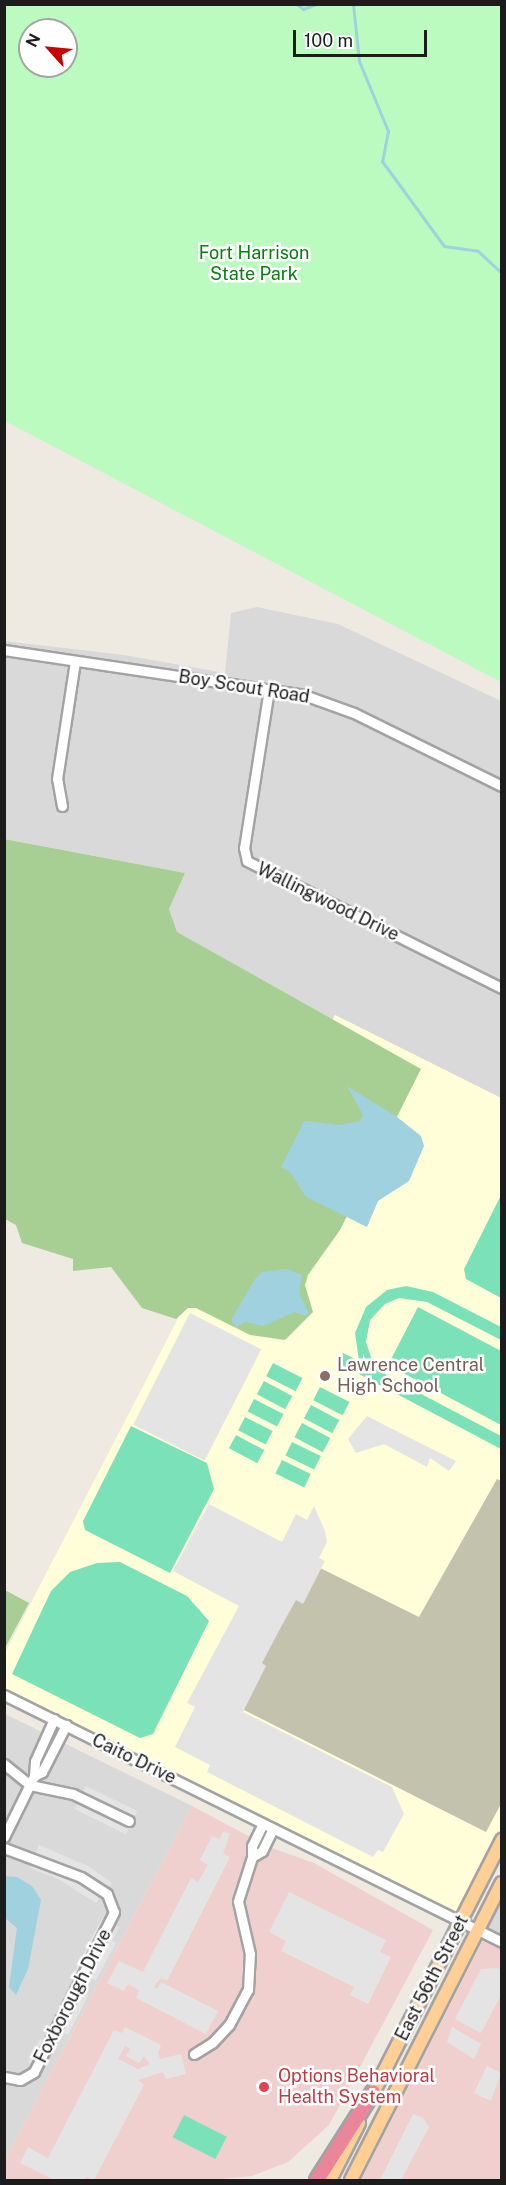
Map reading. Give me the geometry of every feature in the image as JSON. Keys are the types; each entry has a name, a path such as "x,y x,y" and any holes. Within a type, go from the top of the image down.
{"highway":[{"path":"317,2181 373,2092"}],"main road":[{"name":"East 56th Street","path":"351,2181 469,1925 501,1840"},
{"name":"East 56th Street","path":"330,2181 373,2092 469,1925 501,1883"}],"street":[{"name":"Boy Scout Road","path":"4,650 304,695 354,713 501,786"},
{"path":"62,806 57,771 75,661"},
{"name":"Wallingwood Drive","path":"269,689 244,848 247,861 501,988"},
{"name":"Caito Drive","path":"4,1695 501,1942"},
{"path":"4,1837 32,1781 35,1761 54,1719"},
{"path":"32,1781 42,1772 66,1725"},
{"path":"4,1764 32,1781 72,1794 129,1821"},
{"path":"195,2054 213,2042 230,2025 248,1990 250,1954 238,1901 252,1857 252,1846 264,1823"},
{"path":"252,1857 262,1851 273,1828"},
{"name":"Foxborough Drive","path":"4,1848 81,1877 107,1894 114,1912 34,2072 20,2080 4,2077"}],"shaded area":[{"path":"257,607 338,624 501,701 501,1098 335,1015 332,1020 177,932 169,909 185,873 5,839 4,641 124,655 225,673 231,613"},
{"name":"Lawrence Central High School","path":"335,1015 501,1098 501,1843 461,1921 5,1695 4,1655"},
{"path":"190,1313 261,1349 205,1461 133,1424"},
{"path":"367,1416 456,1461 449,1471 430,1458 427,1467 384,1444 356,1453 348,1439"},
{"name":"Lawrence Central High School","path":"497,1479 501,1481 502,1802 486,1832 238,1707 310,1563 419,1617"},
{"path":"209,1504 282,1542 296,1514 307,1520 314,1506 325,1531 327,1542 319,1558 325,1561 303,1604 296,1600 281,1627 262,1663 266,1666 243,1712 392,1787 404,1814 383,1852 378,1850 373,1857 207,1772 210,1765 175,1747 195,1707 187,1703 239,1606 173,1571"},
{"path":"5,1714 192,1806 5,2160"},
{"path":"86,1786 137,1811 126,1834 75,1809"},
{"path":"192,1806 269,1847 314,1863 433,1930 329,2125 288,2162 252,2176 213,2180 5,2180 5,2160"},
{"path":"223,1831 230,1834 223,1854 230,1857 167,1981 161,1978 154,1986 157,1989 161,1982 218,2011 206,2034 136,1998 139,1990 128,1984 124,1991 107,1983 119,1961 143,1972 191,1878 198,1882 208,1865 200,1860 212,1836 220,1839"},
{"path":"39,1845 90,1867 112,1883 96,1903 58,1879 30,1868"},
{"path":"289,1892 386,1940 380,1952 391,1957 368,2004 350,1995 354,1987 281,1951 286,1941 269,1932"},
{"path":"501,1894 501,1943 484,1938"},
{"path":"102,1918 119,1927 112,1941 116,1943 96,1980 91,1978 88,1982 73,1974"},
{"path":"484,1938 501,1943 501,2180 361,2180"},
{"path":"481,1969 501,1970 501,1995 481,2033 455,2019"},
{"path":"73,1988 88,1996 68,2035 60,2031 40,2068 28,2062 40,2039 45,2041"},
{"path":"125,2027 161,2045 158,2053 160,2059 181,2054 186,2074 166,2079 163,2072 138,2080 144,2085 94,2180 87,2177 84,2180 54,2180 20,2163 28,2147 48,2158 114,2030 122,2033","holes":["125,2046 130,2049 126,2056 139,2063 144,2056 150,2064 138,2069 118,2059"]},
{"path":"452,2027 481,2044 474,2059 447,2042"},
{"path":"487,2066 501,2073 491,2101 474,2093"},
{"path":"413,2114 423,2118 429,2127 401,2180 380,2180"}],"green space":[{"name":"Fort Harrison State Park","path":"4,5 501,5 501,682 5,421"},
{"path":"4,839 185,873 169,909 177,932 421,1069 340,1230 308,1275 305,1285 313,1312 285,1340 250,1335 196,1308 188,1308 176,1319 142,1308 111,1267 73,1271 73,1259 22,1243 16,1225 5,1219"},
{"path":"501,1195 501,1298 466,1279 464,1269"},
{"path":"406,1286 433,1292 501,1327 501,1340 427,1302 399,1298 385,1304 370,1320 366,1342 373,1363 389,1377 501,1436 501,1449 338,1363 343,1353 359,1361 355,1333 366,1307 387,1290"},
{"path":"418,1307 501,1351 501,1425 388,1365"},
{"path":"273,1363 302,1378 296,1391 266,1376"},
{"path":"264,1381 292,1396 285,1409 257,1394"},
{"path":"320,1387 349,1402 343,1415 313,1400"},
{"path":"254,1399 283,1414 277,1426 248,1411"},
{"path":"311,1405 339,1420 332,1433 304,1418"},
{"path":"245,1417 273,1431 266,1444 238,1430"},
{"path":"302,1423 330,1438 323,1452 294,1437"},
{"path":"131,1426 207,1463 214,1489 170,1573 85,1530 83,1521"},
{"path":"236,1435 264,1450 257,1463 229,1448"},
{"path":"292,1442 321,1456 314,1470 285,1455"},
{"path":"282,1460 311,1474 304,1488 275,1473"},
{"path":"120,1562 187,1596 209,1621 153,1734 140,1738 12,1674 51,1591 70,1572 97,1563"},
{"path":"5,1590 29,1603 5,1648"},
{"path":"184,2115 227,2137 215,2159 173,2137"}],"water":[{"path":"347,1086 397,1117 421,1136 424,1146 409,1181 378,1201 367,1227 306,1197 290,1172 281,1167 304,1121 340,1125 360,1121 363,1115"},
{"path":"287,1269 302,1275 299,1293 309,1313 305,1316 294,1312 264,1326 245,1322 236,1327 231,1320 255,1279 262,1272"},
{"path":"4,1876 17,1877 32,1886 41,1900 28,1969 16,1995 9,1987 17,1928 5,1918"}],"waterway":[{"path":"297,4 303,9 316,4"},
{"path":"353,4 359,61 388,131 382,161 444,246 478,251 502,273"}],"place":[{"name":"Lawrence Central High School","path":"325,1376"},
{"name":"Options Behavioral Health System","path":"264,2087"}]}
